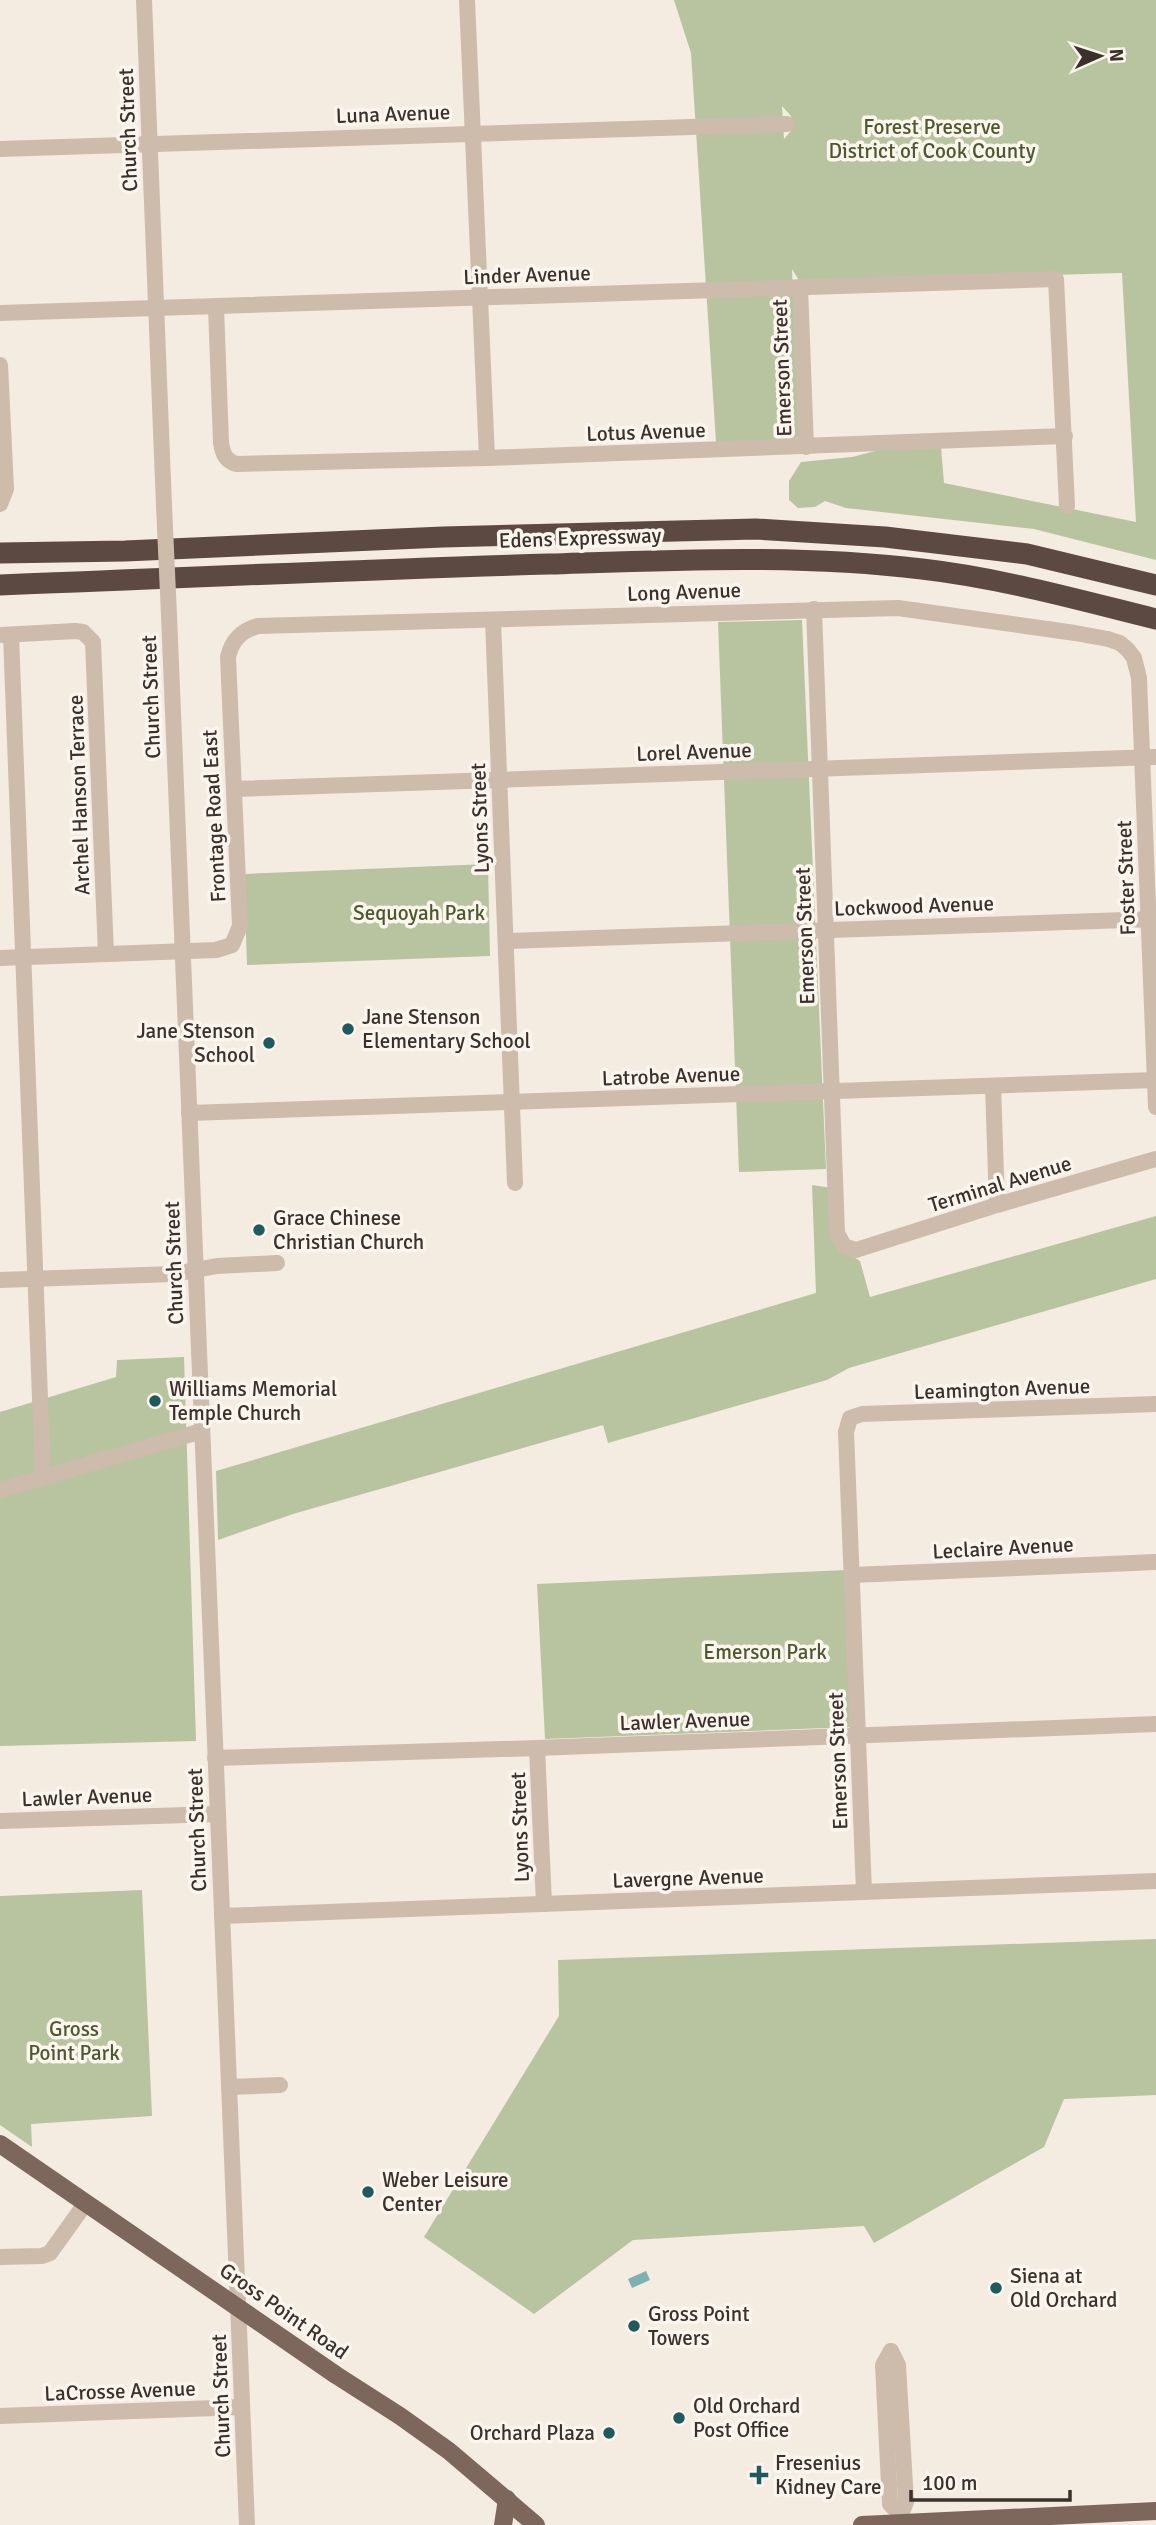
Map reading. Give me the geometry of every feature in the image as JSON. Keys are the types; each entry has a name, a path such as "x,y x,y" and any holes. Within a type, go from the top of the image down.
{"highway":[{"name":"Edens Expressway","path":"0,553 125,551 443,537 756,528 885,537 1027,554 1156,585"},
{"name":"Edens Expressway","path":"0,585 491,565 720,559 817,560 926,569 1014,584 1156,620"}],"main road":[{"name":"Gross Point Road","path":"0,2144 400,2416 449,2451 536,2525"},
{"path":"503,2525 507,2500"},
{"path":"862,2525 901,2521 1156,2511"}],"street":[{"name":"Church Street","path":"144,0 247,2525"},
{"path":"467,0 487,458"},
{"name":"Luna Avenue","path":"0,149 787,124"},
{"name":"Linder Avenue","path":"0,313 1056,279 1065,436"},
{"name":"Emerson Street","path":"800,287 806,447"},
{"name":"Lotus Avenue","path":"216,307 221,443 223,453 229,461 243,465 1065,436"},
{"path":"0,365 6,489 0,504"},
{"path":"1065,436 1068,506"},
{"name":"Long Avenue","path":"238,636 247,629 258,626 898,608 1075,632 1108,639 1128,650"},
{"name":"Emerson Street","path":"814,609 837,1233 844,1246 856,1250"},
{"name":"Lyons Street","path":"493,620 516,1183"},
{"name":"Archel Hanson Terrace","path":"5,635 75,631 83,632 93,642 106,954"},
{"path":"5,635 23,957 43,1478"},
{"name":"Frontage Road East","path":"182,952 226,948 237,937 240,926 228,657 230,645 238,636"},
{"name":"Foster Street","path":"1128,650 1134,658 1139,678 1149,757 1156,1107"},
{"name":"Lorel Avenue","path":"234,789 1149,757"},
{"name":"Lockwood Avenue","path":"506,941 1152,919"},
{"path":"0,958 182,952"},
{"name":"Latrobe Avenue","path":"189,1113 1154,1080"},
{"path":"993,1086 997,1205"},
{"name":"Terminal Avenue","path":"856,1250 997,1205 1156,1159"},
{"path":"0,1280 174,1274 217,1266 277,1263"},
{"name":"Leamington Avenue","path":"849,1418 862,1414 1156,1404"},
{"name":"Emerson Street","path":"849,1418 846,1432 864,1892"},
{"path":"0,1490 202,1431"},
{"name":"Leclaire Avenue","path":"852,1575 1156,1562"},
{"name":"Lawler Avenue","path":"215,1758 1156,1724"},
{"name":"Lyons Street","path":"537,1748 544,1904"},
{"name":"Lawler Avenue","path":"0,1821 218,1814"},
{"name":"Lavergne Avenue","path":"222,1916 1156,1881"},
{"path":"229,2087 280,2085"},
{"path":"0,2258 42,2256 50,2253 85,2204"},
{"path":"891,2351 898,2365 906,2501 901,2521 890,2504 888,2471 883,2365 891,2351"},
{"name":"LaCrosse Avenue","path":"0,2416 242,2407"}],"green space":[{"name":"Forest Preserve District of Cook County","path":"674,0 1156,0 1156,560 1034,529 846,508 825,501 815,507 798,508 789,500 789,481 801,462 852,457 879,450 941,447 944,483 1136,522 1122,273 800,282 792,269 799,436 793,440 716,442 691,53","holes":["782,106 791,116 791,131 784,139"]},
{"path":"802,620 826,1169 739,1172 718,622"},
{"name":"Sequoyah Park","path":"488,864 490,956 247,965 244,874"},
{"path":"812,1185 832,1188 835,1244 860,1261 870,1297 1156,1216 1156,1279 849,1368 827,1380 608,1443 603,1425 293,1514 218,1540 216,1471 816,1293"},
{"path":"184,1357 196,1741 0,1746 0,1412 116,1377 117,1360"},
{"name":"Emerson Park","path":"846,1570 851,1727 545,1739 537,1584"},
{"name":"Gross Point Park","path":"142,1890 152,2116 31,2124 32,2147 0,2125 0,1896"},
{"path":"1156,1939 1156,2095 1064,2099 1044,2147 874,2243 864,2226 633,2240 534,2314 424,2237 559,2016 558,1960"}],"water":[{"path":"646,2271 650,2280 632,2288 628,2279"}],"place":[{"name":"Jane Stenson Elementary School","path":"348,1029"},
{"name":"Jane Stenson School","path":"269,1043"},
{"name":"Grace Chinese Christian Church","path":"259,1230"},
{"name":"Williams Memorial Temple Church","path":"155,1401"},
{"name":"Weber Leisure Center","path":"368,2192"},
{"name":"Siena at Old Orchard","path":"996,2288"},
{"name":"Gross Point Towers","path":"634,2326"},
{"name":"Old Orchard Post Office","path":"679,2418"},
{"name":"Orchard Plaza","path":"609,2433"},
{"name":"Fresenius Kidney Care","path":"759,2475"}]}
